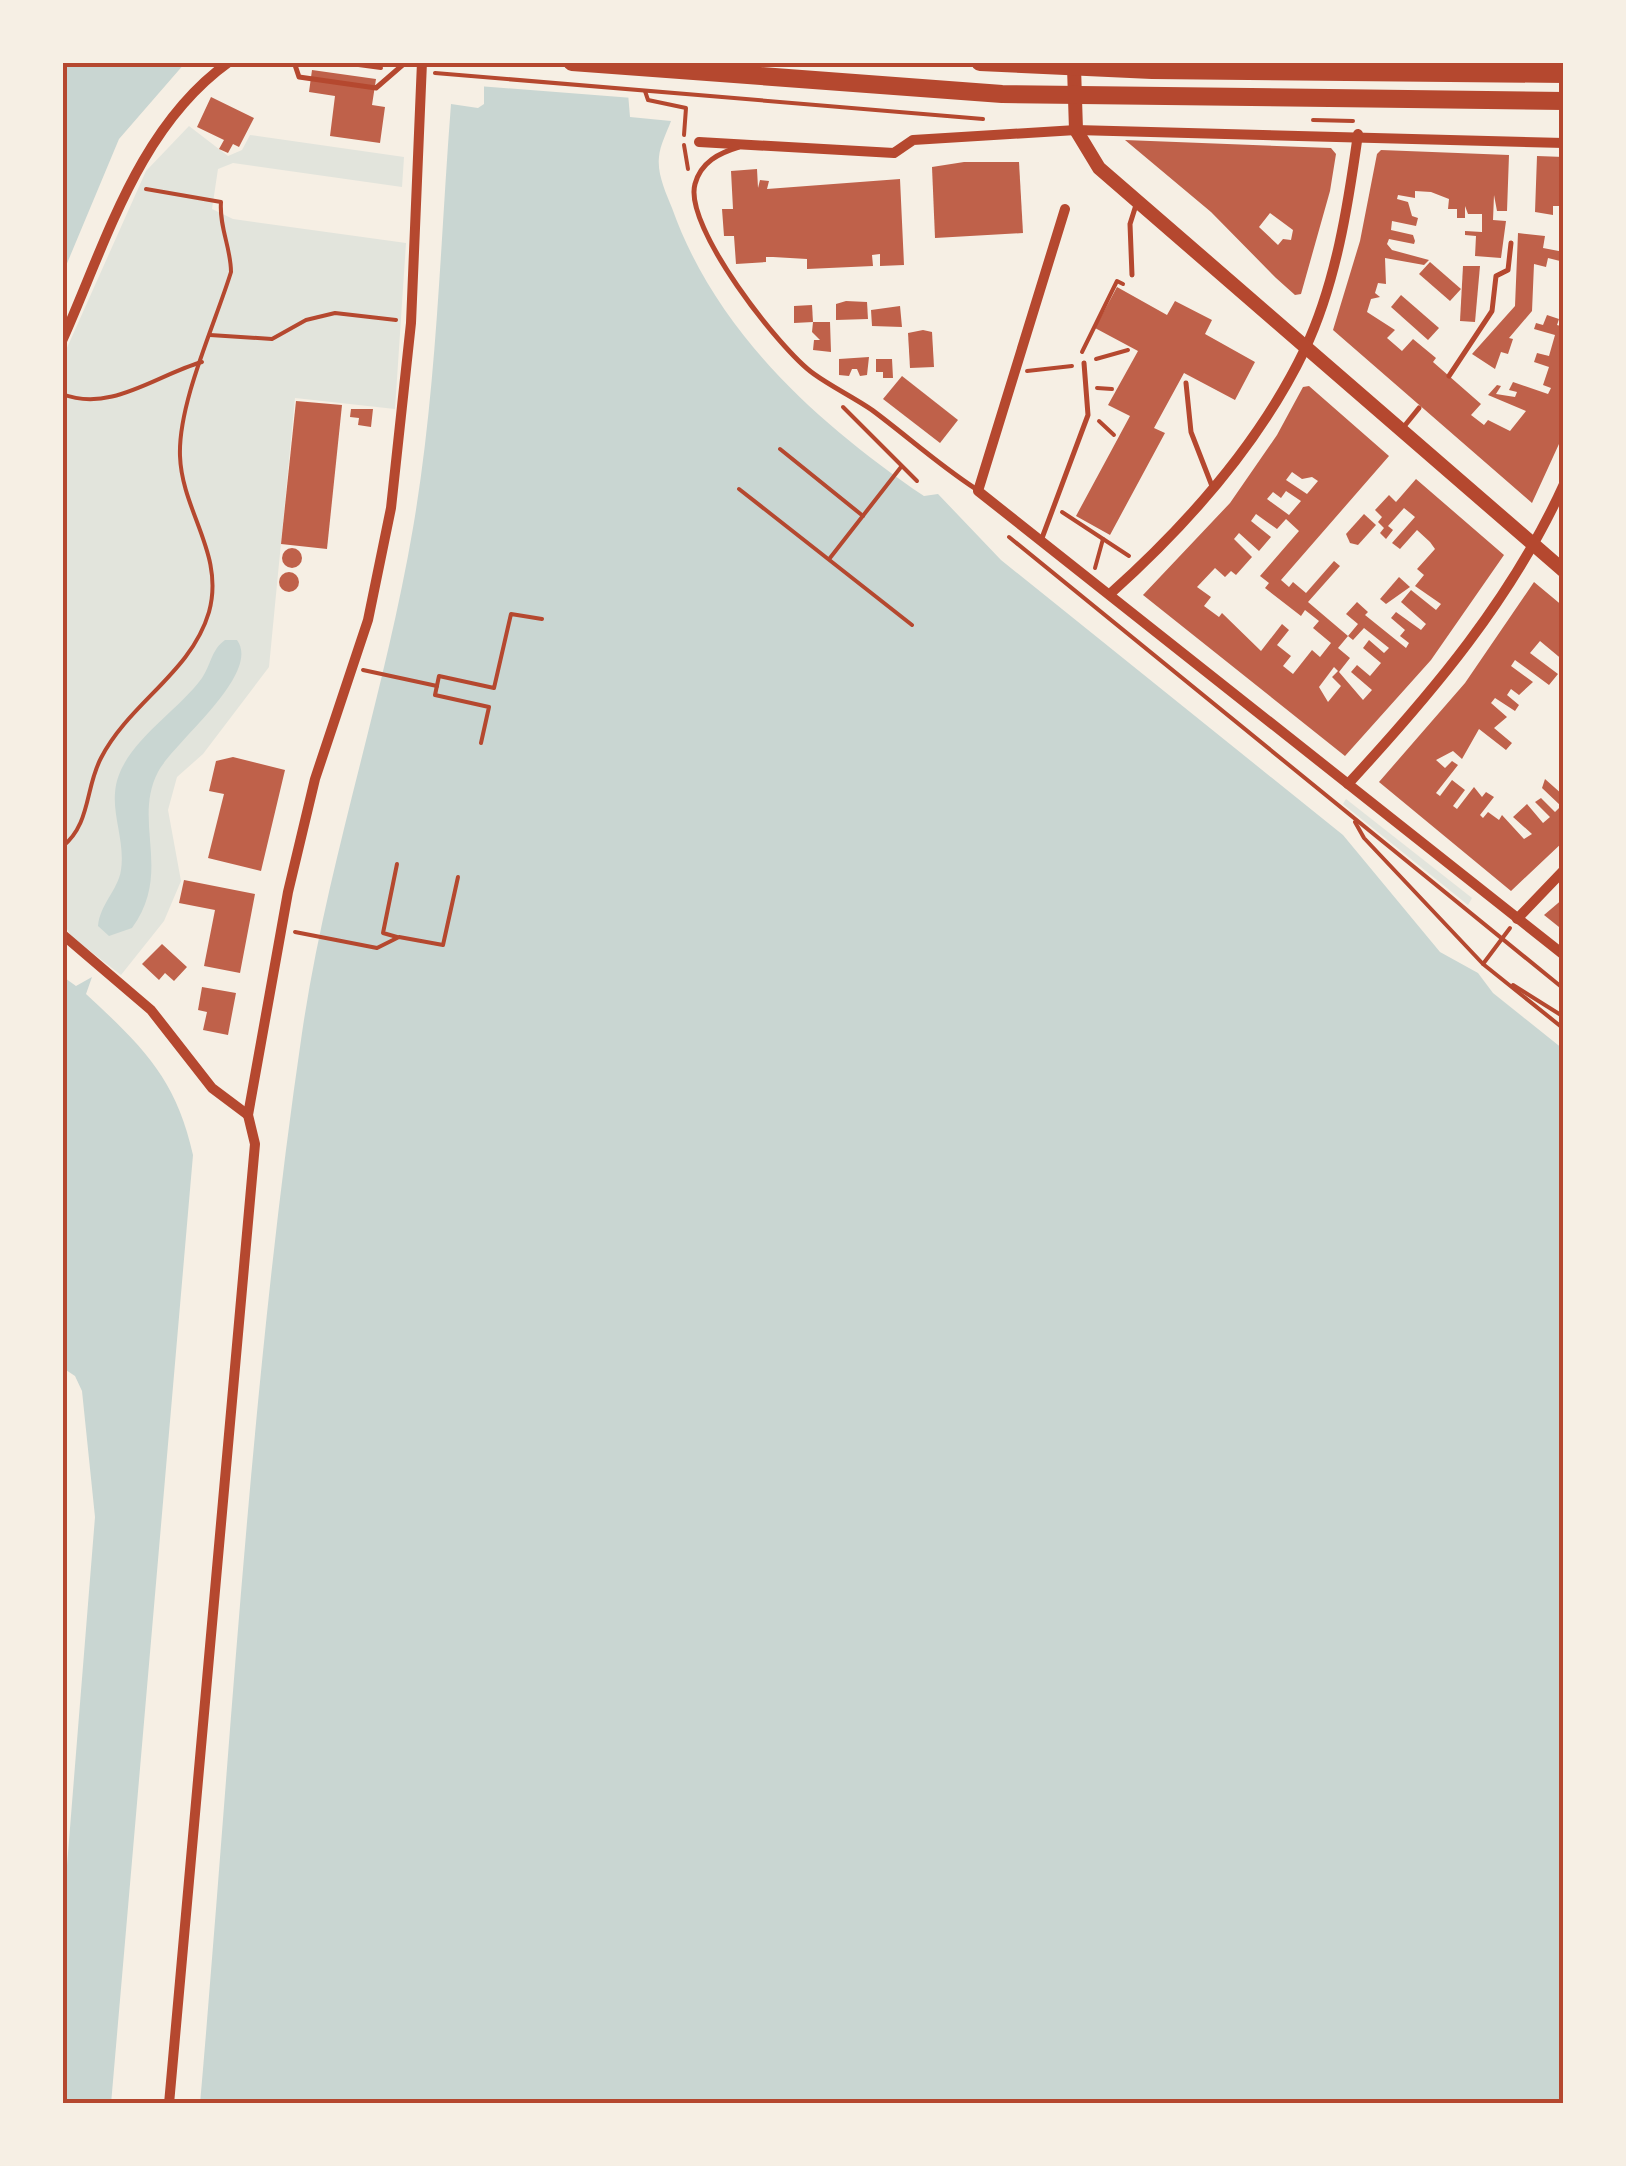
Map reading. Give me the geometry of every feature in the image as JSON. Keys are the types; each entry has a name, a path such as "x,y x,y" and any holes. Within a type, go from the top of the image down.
{"main road":[{"path":"572,62 902,89 1564,102"},
{"path":"980,62 1074,68 1564,74"}],"street":[{"path":"62,342 146,152 178,108 230,62"},
{"path":"169,2104 253,1163 248,1115 281,930 316,779 368,620 390,508 411,323 421,67"},
{"path":"1074,68 1076,130 1084,152 1098,168 1564,572"},
{"path":"699,142 894,153 914,140 1076,130 1358,134 1564,143"},
{"path":"1111,593 1142,565 1244,449 1305,348 1330,278 1358,134"},
{"path":"1065,209 978,490 1564,955"},
{"path":"1348,784 1462,653 1532,545 1564,484"},
{"path":"1517,918 1564,870"},
{"path":"62,934 151,1010 212,1088 248,1115"}],"lane":[{"path":"294,62 299,76 376,88 406,62"},
{"path":"747,145 711,159 694,186 716,250 743,296 783,346 813,374 874,412 978,490"},
{"path":"1132,275 1130,224 1137,202"},
{"path":"1449,376 1492,311 1496,276 1508,270 1511,243"},
{"path":"1042,538 1088,410 1084,362"},
{"path":"1186,384 1191,432 1213,488"},
{"path":"1400,430 1420,408"}],"path":[{"path":"421,67 479,77 992,120"},
{"path":"645,91 648,100 686,108 684,159 694,186"},
{"path":"62,847 80,829 101,758 138,706 192,651 214,593 211,556 180,457 184,418 231,272 221,202 132,184"},
{"path":"1075,365 1117,281 1123,284 1132,275"},
{"path":"210,335 263,341 306,320 335,313 411,323"},
{"path":"62,394 78,400 104,399 202,362"},
{"path":"838,401 917,482"},
{"path":"1088,410 1114,435"},
{"path":"780,449 863,516"},
{"path":"829,560 900,467"},
{"path":"739,489 912,625"},
{"path":"1054,506 1142,565"},
{"path":"1000,528 1026,554 1564,989"},
{"path":"1093,579 1103,539"},
{"path":"481,744 488,707 435,695 439,676 494,688 510,614 542,620"},
{"path":"352,668 437,686"},
{"path":"1354,819 1364,838 1483,964 1564,1029"},
{"path":"396,864 383,933 399,937 443,945 458,877"},
{"path":"281,930 377,948 399,937"},
{"path":"1483,964 1502,939"},
{"path":"1500,978 1564,1017"}],"shaded area":[{"path":"63,62 185,63 119,139 63,273"},
{"path":"484,63 628,93 630,117 671,121 659,163 672,208 715,295 775,372 809,406 885,468 924,496 938,494 1001,560 1343,835 1440,952 1478,973 1493,993 1563,1049 1563,2103 200,2104 255,1433 302,1033 326,906 387,655 413,528 433,369 451,104 478,108 484,104"},
{"path":"189,126 228,156 242,150 250,135 404,157 402,187 233,163 218,169 212,209 233,219 406,243 395,409 295,398 269,667 203,754 177,777 168,810 181,881 164,921 121,975 72,937 63,923 62,359 146,171"},
{"path":"225,640 237,640 241,654 237,671 227,689 158,772 149,810 150,887 132,928 109,936 98,926 121,870 115,802 119,776 137,745 202,678"},
{"path":"1346,799 1472,898 1468,905 1343,804"},
{"path":"62,976 76,986 92,977 86,994 154,1065 177,1105 193,1155 111,2104 62,2103 63,1915 95,1517 82,1391 75,1376 63,1368"}],"pier":[{"path":"480,63 637,63 633,98 478,86"}],"building":[{"path":"312,70 376,79 372,105 385,107 380,143 330,136 335,96 309,92"},
{"path":"211,97 254,118 239,147 233,144 228,153 219,149 224,140 197,127"},
{"path":"1125,140 1331,148 1336,154 1330,191 1301,294 1295,295 1276,278 1211,212","holes":["1270,213 1293,230 1291,240 1283,239 1278,245 1259,227"]},
{"path":"1381,150 1509,155 1507,211 1497,211 1494,195 1493,220 1506,221 1501,258 1475,256 1476,236 1465,235 1465,231 1482,232 1482,214 1468,214 1465,206 1465,218 1457,218 1457,209 1448,209 1449,199 1431,192 1415,191 1415,198 1398,195 1397,199 1408,202 1412,216 1418,218 1416,226 1392,221 1391,230 1413,235 1415,241 1414,244 1389,239 1387,244 1392,250 1429,260 1424,265 1385,258 1386,284 1378,283 1375,293 1380,297 1371,299 1367,312 1395,330 1387,338 1402,351 1413,339 1436,358 1433,362 1481,404 1471,415 1484,425 1488,420 1510,431 1526,411 1488,395 1497,385 1501,386 1496,394 1515,397 1517,392 1509,390 1513,382 1548,394 1551,388 1543,385 1549,367 1534,362 1537,353 1549,356 1555,335 1534,329 1536,323 1543,325 1547,315 1559,319 1557,325 1564,327 1564,433 1532,503 1333,330 1360,241"},
{"path":"1537,156 1564,157 1564,206 1553,206 1553,215 1535,212"},
{"path":"964,162 1019,162 1023,233 935,238 932,167"},
{"path":"757,169 758,188 760,180 769,181 767,189 900,179 904,265 880,266 880,254 872,255 873,266 807,269 807,259 773,257 766,257 766,262 736,264 734,236 724,236 722,209 733,209 731,171"},
{"path":"1518,233 1545,236 1543,248 1564,252 1564,262 1548,258 1546,267 1534,264 1532,311 1509,338 1513,339 1508,354 1501,352 1495,369 1472,354 1515,306"},
{"path":"1430,262 1461,289 1450,301 1419,274"},
{"path":"1463,266 1480,266 1475,322 1460,321"},
{"path":"1117,287 1167,315 1175,301 1212,320 1205,334 1255,362 1235,400 1184,373 1154,428 1165,433 1110,535 1076,516 1130,416 1108,405 1138,351 1095,328"},
{"path":"1401,295 1439,328 1428,340 1391,307"},
{"path":"867,302 868,319 836,320 836,304"},
{"path":"812,305 813,322 794,323 794,306"},
{"path":"900,306 902,327 872,326 871,310"},
{"path":"813,322 830,322 831,352 813,350 814,340 820,340 812,332"},
{"path":"932,332 934,367 910,368 908,333"},
{"path":"869,357 867,375 860,376 857,369 852,369 849,376 839,375 839,359"},
{"path":"876,359 892,359 893,378 883,378 883,372 876,372"},
{"path":"902,376 958,420 940,443 883,399"},
{"path":"1309,386 1389,456 1281,580 1289,587 1293,582 1306,593 1334,561 1340,566 1308,602 1348,636 1358,624 1346,614 1357,602 1368,612 1365,615 1406,648 1409,643 1400,636 1405,630 1391,618 1396,612 1421,630 1426,624 1401,602 1411,590 1436,610 1441,604 1415,586 1424,575 1417,569 1435,549 1417,530 1400,549 1392,543 1415,517 1404,508 1388,526 1393,530 1386,539 1378,522 1382,517 1375,510 1389,495 1396,502 1416,479 1504,555 1431,660 1345,756 1143,595 1230,503 1277,435 1303,387","holes":["1292,472 1302,479 1312,477 1318,481 1307,494 1286,480","1286,491 1301,501 1289,515 1267,499 1273,492 1281,498","1256,514 1277,529 1286,519 1299,531 1260,576 1269,583 1265,588 1301,616 1305,610 1319,621 1313,628 1331,643 1320,657 1312,650 1293,674 1283,666 1291,656 1277,645 1289,630 1282,624 1261,651 1222,613 1219,617 1204,606 1211,597 1197,587 1215,568 1225,577 1231,571 1236,575 1252,557 1234,539 1239,533 1259,551 1271,537 1251,521","1364,628 1389,648 1384,653 1369,640 1363,648 1381,663 1370,676 1357,665 1351,672 1372,690 1363,700 1339,672 1350,658 1338,648 1348,636 1353,640","1334,667 1338,671 1332,677 1341,686 1328,702 1319,687"]},
{"path":"296,401 342,405 327,549 281,544"},
{"path":"351,409 373,409 371,427 358,425 359,418 350,417"},
{"path":"1364,514 1376,525 1358,545 1350,543 1346,534"},
{"path":"292,548 302,558 292,568 282,558"},
{"path":"289,572 299,582 289,592 279,582"},
{"path":"1399,577 1410,587 1386,604 1380,599"},
{"path":"1534,582 1564,607 1564,661 1540,641 1530,653 1558,674 1549,685 1515,660 1511,666 1533,682 1519,695 1511,689 1507,695 1519,705 1515,711 1495,698 1491,703 1507,717 1494,728 1512,743 1506,750 1479,729 1462,759 1453,751 1436,760 1445,768 1452,761 1458,765 1436,793 1440,796 1452,780 1465,790 1453,806 1457,809 1474,787 1482,797 1486,792 1494,797 1480,815 1483,818 1488,812 1499,820 1502,815 1524,839 1532,834 1513,817 1527,804 1543,823 1550,817 1535,802 1541,798 1555,812 1561,806 1542,788 1545,779 1563,795 1564,841 1511,891 1379,782 1465,683"},
{"path":"233,757 285,770 261,871 208,858 224,794 209,791 216,761"},
{"path":"184,880 255,894 240,973 204,966 215,910 179,903"},
{"path":"1564,898 1564,931 1544,915"},
{"path":"162,944 187,967 174,981 165,973 159,980 142,964"},
{"path":"202,987 236,993 228,1035 203,1030 207,1012 198,1010"}]}
